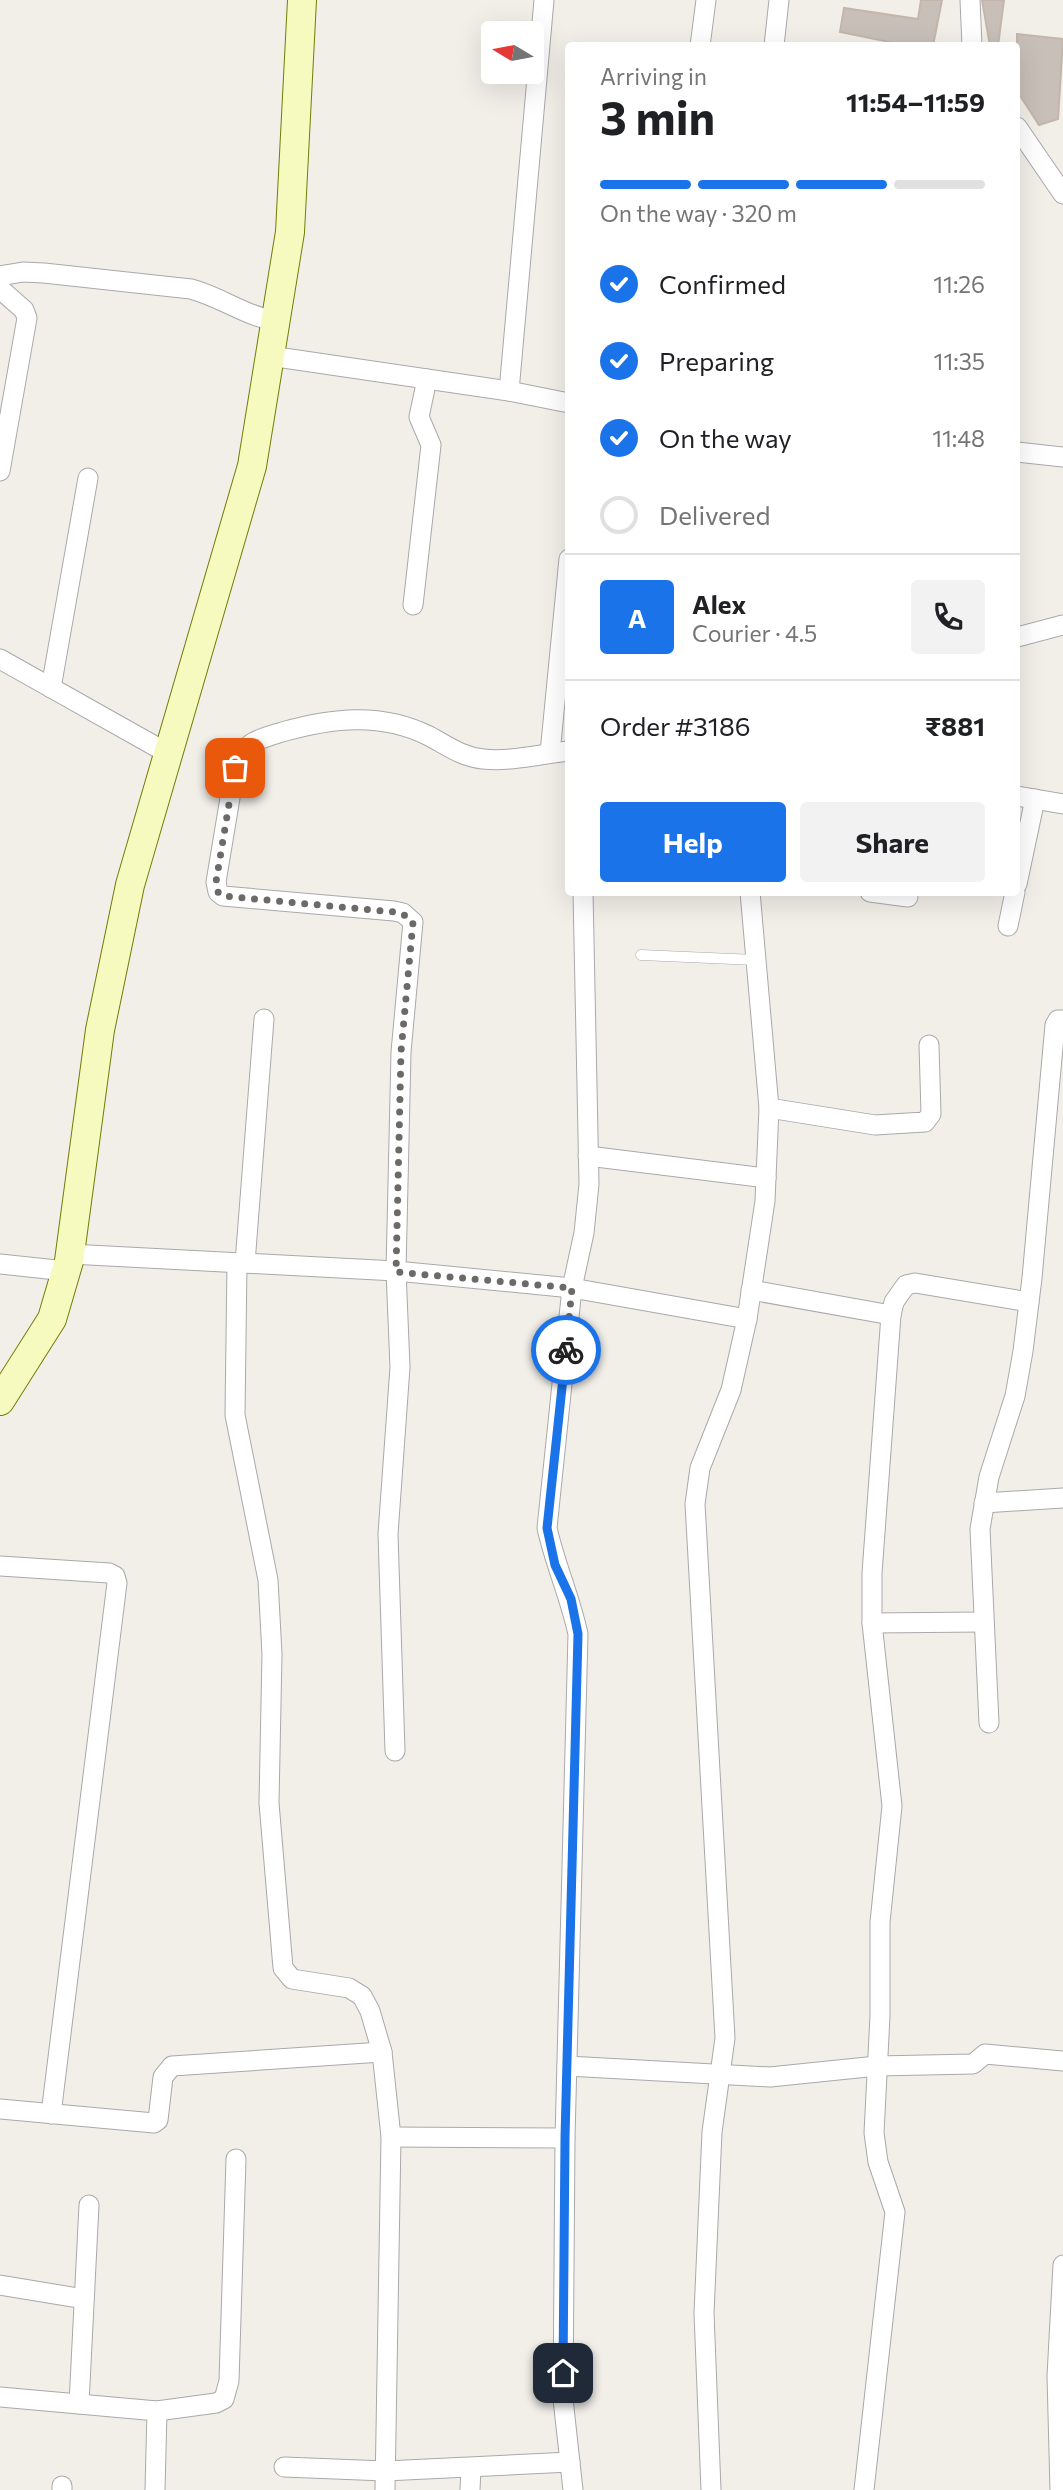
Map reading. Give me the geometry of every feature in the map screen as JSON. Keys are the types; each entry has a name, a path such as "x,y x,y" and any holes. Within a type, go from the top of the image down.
{"street":[{"path":"0,1401 51,1319 68,1262 100,1030 131,885 252,466 290,232 303,0"},
{"path":"509,391 544,0"},
{"path":"701,42 706,0"},
{"path":"774,42 779,0"},
{"path":"970,0 972,42"},
{"path":"1020,131 1063,194"},
{"path":"0,276 44,272 191,289 210,294 259,318 276,321"},
{"path":"0,289 24,310 27,318 0,471"},
{"path":"270,356 509,391 565,402"},
{"path":"413,605 431,445 419,417 427,379"},
{"path":"1020,452 1063,457"},
{"path":"51,688 88,478"},
{"path":"1020,636 1063,625"},
{"path":"395,1751 388,1534 400,1367 396,1272 401,1052 413,922 403,914 394,912 231,899 218,892 216,882 239,755 255,740 323,721 372,720 428,735 463,756 486,760 559,752 565,636"},
{"path":"0,659 169,754"},
{"path":"1020,855 1026,798 1063,804"},
{"path":"573,2490 563,2399 565,2138 578,1634 571,1599 555,1565 547,1528 572,1288 584,1233 588,1156 583,896"},
{"path":"711,2490 704,2313 712,2132 726,2038 711,1822 695,1504 700,1468 731,1390 747,1319 766,1178 769,1108 750,896"},
{"path":"900,896 908,897"},
{"path":"1008,926 1014,896"},
{"path":"264,1019 241,1263 235,1415 268,1580 272,1654 269,1803 283,1968 292,1979 349,1988 362,1996 370,2011 382,2052 391,2137 385,2481"},
{"path":"989,1723 979,1559 984,1503 1014,1395 1031,1291 1055,1025 1058,1020 1063,1020"},
{"path":"769,1108 875,1125 925,1122 931,1114 929,1045"},
{"path":"588,1156 766,1178"},
{"path":"0,1264 241,1263 396,1272 572,1288 747,1319"},
{"path":"864,2490 895,2212 875,2146 880,1922 892,1806 872,1623 872,1573 893,1308 906,1285 1031,1291"},
{"path":"751,1290 893,1308"},
{"path":"984,1503 1063,1498"},
{"path":"0,1566 109,1573 115,1576 117,1583 51,2114"},
{"path":"872,1623 983,1622"},
{"path":"0,2109 154,2123 158,2120 163,2077 172,2066 382,2052"},
{"path":"567,2066 770,2077 877,2066 973,2064 985,2054 1063,2061"},
{"path":"391,2137 565,2138"},
{"path":"0,2397 157,2411 216,2403 223,2399 228,2391 236,2159"},
{"path":"79,2404 89,2205"},
{"path":"1060,2490 1057,2375 1063,2265"},
{"path":"0,2286 84,2299"},
{"path":"155,2490 157,2411"},
{"path":"284,2467 385,2481 471,2468 570,2462"},
{"path":"470,2490 471,2468"}],"lane":[{"path":"641,955 756,960"}],"building":[{"path":"921,0 942,0 934,42 889,42 840,32 844,8 918,19"},
{"path":"982,0 1004,0 999,42 989,42"},
{"path":"1017,34 1063,39 1058,119 1039,125 1020,96 1020,42 1017,42"}],"way so far":[{"path":"235,768 216,882 218,892 231,899 394,912 403,914 413,922 401,1052 396,1272 572,1288 566,1350"}],"route":[{"path":"563,2373 565,2138 578,1634 571,1599 555,1565 547,1528 566,1350"}]}
